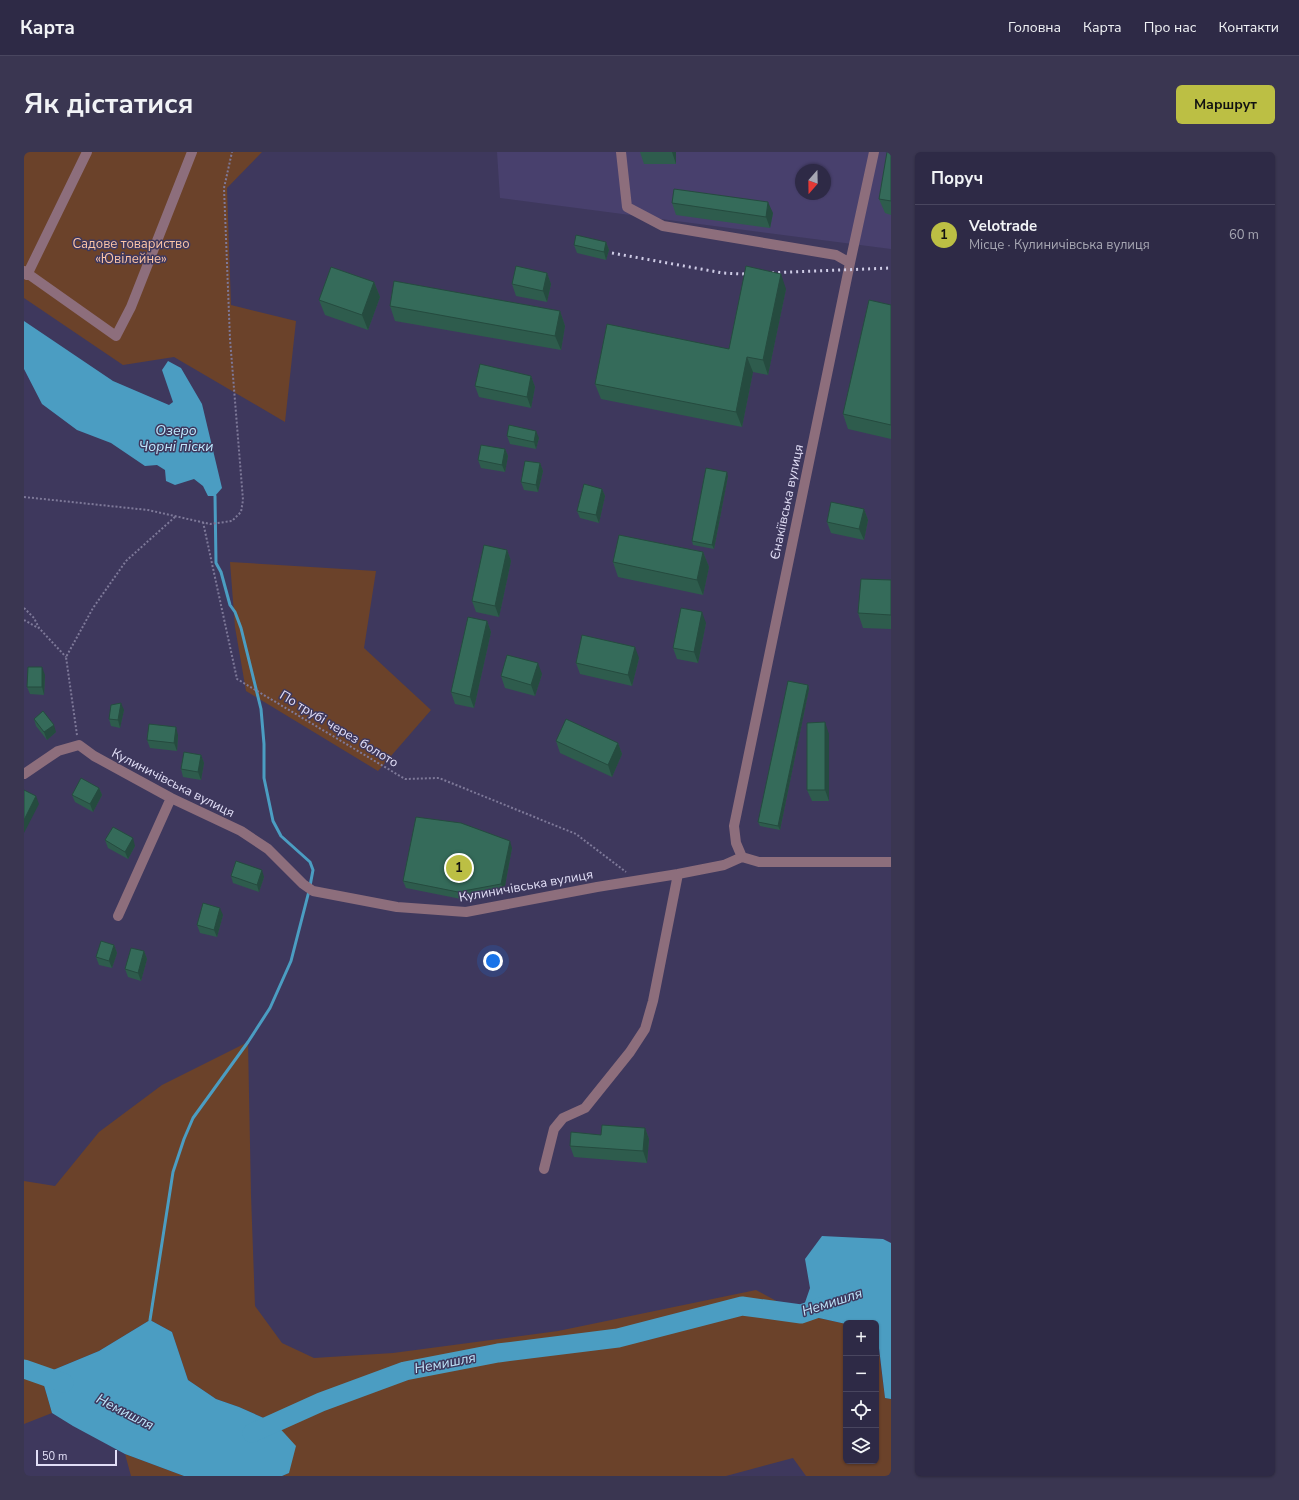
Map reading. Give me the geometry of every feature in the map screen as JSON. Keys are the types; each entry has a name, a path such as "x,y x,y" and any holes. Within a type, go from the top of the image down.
{"street":[{"path":"87,152 26,273 116,336 131,307 192,152"},
{"path":"621,152 627,207 663,226 836,255 850,263"},
{"name":"Єнакіївська вулиця","path":"742,856 736,843 734,826 874,152"},
{"path":"24,774 58,751 79,745"},
{"name":"Кулиничівська вулиця","path":"79,745 94,756 171,798 240,831 268,849 303,884 313,891 397,907 466,912 637,880 678,874 724,864 742,856"},
{"path":"118,916 171,798"},
{"path":"742,856 759,862 891,862"},
{"path":"544,1168 554,1129 563,1118 585,1108 630,1052 645,1029 653,1001 678,874"}],"path":[{"path":"24,497 148,510 210,524 232,521 240,512 243,500 230,339 224,188 232,152"},
{"path":"66,656 93,608 126,561 176,516"},
{"name":"По трубі через болото","path":"203,522 237,679 405,779 439,778 576,834 637,880"},
{"path":"24,608 34,618 39,628 66,656 79,745"},
{"path":"24,620 39,628"}],"shaded area":[{"path":"497,152 891,152 891,249 500,198"}],"green space":[{"name":"Садове товариство «Ювілейне»","path":"24,152 262,152 227,188 231,305 296,321 285,422 174,357 123,365 24,298"},
{"path":"230,562 376,571 364,648 431,710 378,771 246,691 235,627"},
{"path":"248,1042 255,1306 282,1343 314,1358 393,1353 558,1331 756,1290 801,1314 843,1323 843,1464 879,1464 879,1353 885,1398 891,1399 891,1476 806,1476 793,1458 726,1476 282,1476 289,1473 275,1423 239,1407 216,1399 188,1380 172,1332 150,1320 99,1351 41,1375 52,1413 24,1424 24,1181 55,1186 99,1132 162,1085"},
{"path":"125,1454 184,1476 131,1476"}],"water":[{"name":"Озеро Чорні піски","path":"24,321 113,381 169,405 173,402 162,370 168,361 181,368 202,404 222,488 215,496 208,496 203,486 194,479 175,485 166,481 165,470 157,465 145,466 111,443 77,430 42,404 24,369"},
{"path":"822,1236 883,1239 891,1243 891,1399 885,1398 879,1348 879,1320 843,1320 843,1323 801,1314 810,1288 805,1259"},
{"path":"150,1320 172,1332 188,1380 216,1399 239,1407 275,1423 296,1446 289,1473 282,1476 184,1476 125,1454 52,1413 41,1375 99,1351"}],"building":[{"path":"887,152 891,152 891,201 879,199"},
{"path":"674,189 768,202 766,217 672,203"},
{"path":"576,235 606,242 604,252 574,245"},
{"path":"516,266 547,273 543,291 512,284"},
{"path":"746,266 781,274 763,360 747,357 736,412 595,384 607,324 729,349"},
{"path":"331,267 374,282 362,315 319,300"},
{"path":"394,281 560,311 555,336 390,306"},
{"path":"869,300 891,305 891,425 843,414"},
{"path":"480,364 531,376 527,397 475,386"},
{"path":"509,425 536,431 534,442 507,436"},
{"path":"481,445 505,449 502,465 478,460"},
{"path":"525,461 540,463 536,485 521,482"},
{"path":"706,468 727,472 712,545 692,541"},
{"path":"584,484 602,489 596,515 577,511"},
{"path":"831,502 864,509 859,529 827,522"},
{"path":"619,535 703,552 697,580 613,562"},
{"path":"484,545 507,550 495,606 472,601"},
{"path":"861,579 891,580 891,615 858,613"},
{"path":"681,608 702,612 694,652 673,648"},
{"path":"468,617 487,621 470,697 451,692"},
{"path":"582,635 635,647 628,675 576,663"},
{"path":"507,655 538,663 531,685 501,676"},
{"path":"28,667 42,667 42,687 27,687"},
{"path":"788,681 808,685 778,826 758,822"},
{"path":"121,703 118,720 109,719 111,705"},
{"path":"43,711 54,725 44,732 34,719"},
{"path":"566,719 618,743 608,765 556,741"},
{"path":"825,722 825,790 807,790 807,723"},
{"path":"149,724 176,727 174,743 147,740"},
{"path":"184,752 201,755 198,772 181,769"},
{"path":"81,778 99,788 90,804 72,795"},
{"path":"24,790 36,796 24,820"},
{"path":"416,817 461,823 510,841 501,884 458,892 403,881"},
{"path":"113,827 133,838 125,852 105,840"},
{"path":"236,861 262,870 257,885 231,876"},
{"path":"203,903 220,908 214,930 197,925"},
{"path":"101,941 114,945 109,961 96,957"},
{"path":"131,948 144,951 138,973 125,969"},
{"path":"602,1125 645,1128 643,1151 570,1146 571,1132 601,1135"}],"waterway":[{"path":"215,496 216,563 221,572 230,605 235,612 241,628 261,709 264,744 264,778 273,821 281,836 310,862 313,870 310,886"},
{"path":"150,1320 173,1172 184,1139 193,1118 248,1042 270,1008 291,961 309,891"},
{"name":"Немишля","path":"252,1433 321,1402 405,1371 498,1353 618,1338 742,1306 801,1314 824,1306"},
{"name":"Немишля","path":"24,1369 64,1383"}],"railway":[{"path":"612,253 723,273 741,274 891,268"}],"place":[{"name":"Velotrade","path":"459,868"}]}
